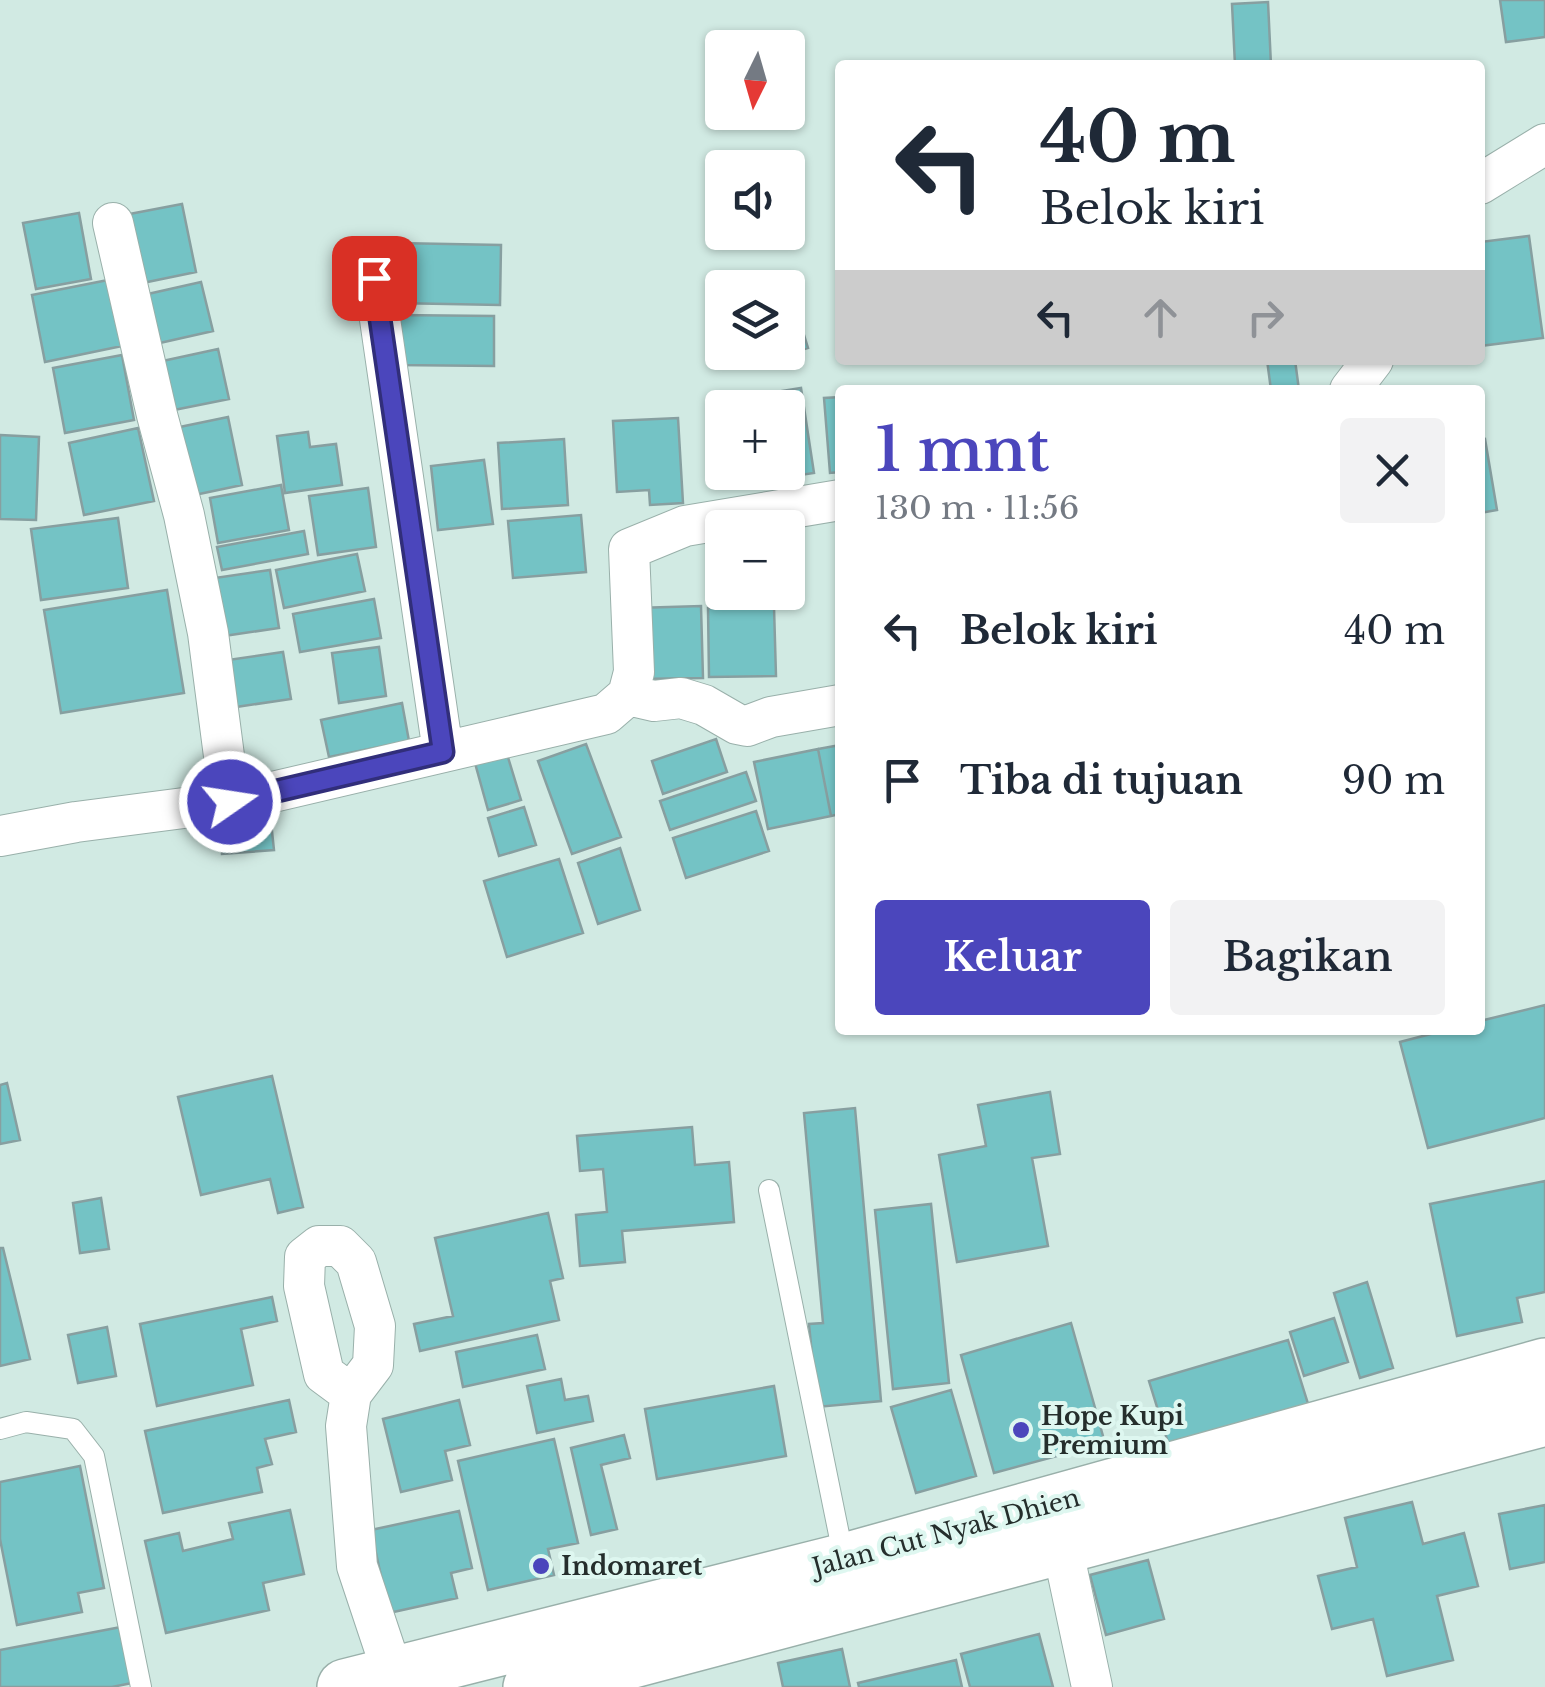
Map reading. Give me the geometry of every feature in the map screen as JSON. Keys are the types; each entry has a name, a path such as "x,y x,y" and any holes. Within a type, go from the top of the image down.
{"highway":[{"name":"Jalan Cut Nyak Dhien","path":"369,1681 844,1561 1545,1366"},
{"name":"Jalan Cut Nyak Dhien","path":"531,1687 1545,1418"}],"street":[{"path":"1485,181 1545,144"},
{"path":"113,223 191,548 208,633 230,802"},
{"path":"374,278 443,752"},
{"path":"1354,385 1370,365"},
{"path":"0,836 230,802 606,714 628,695 634,672 629,549 685,526 835,501"},
{"path":"628,695 654,700 681,698 747,726 771,717 835,705"},
{"path":"351,1394 346,1426 369,1681"},
{"path":"1062,1546 1092,1687"}],"lane":[{"path":"769,1190 844,1561"},
{"path":"0,1429 26,1422 73,1428 94,1456 141,1687"}],"building":[{"path":"1500,0 1545,0 1545,37 1506,42"},
{"path":"1268,2 1271,60 1235,60 1232,4"},
{"path":"182,204 196,272 133,285 119,216"},
{"path":"79,213 91,279 36,289 23,223"},
{"path":"1529,236 1543,338 1485,345 1485,241"},
{"path":"396,243 501,245 500,305 394,303"},
{"path":"108,280 122,346 45,362 32,295"},
{"path":"201,282 213,331 151,345 139,296"},
{"path":"396,315 494,316 494,366 396,365"},
{"path":"218,349 229,399 169,411 158,362"},
{"path":"122,355 134,420 65,433 53,368"},
{"path":"1268,365 1296,365 1298,385 1270,385"},
{"path":"835,397 835,472 830,473 824,398"},
{"path":"805,414 814,473 805,474"},
{"path":"228,417 242,485 185,497 170,429"},
{"path":"678,418 683,503 650,505 649,490 617,492 613,421"},
{"path":"138,428 154,501 84,515 69,443"},
{"path":"308,432 310,447 336,444 342,485 285,493 277,436"},
{"path":"0,435 39,437 36,520 0,519"},
{"path":"564,439 568,505 502,509 498,443"},
{"path":"1485,439 1497,510 1485,512"},
{"path":"484,460 493,524 438,530 431,466"},
{"path":"281,485 289,530 218,543 210,498"},
{"path":"368,488 376,547 318,555 309,496"},
{"path":"581,515 586,572 513,578 508,521"},
{"path":"118,518 128,588 41,600 31,529"},
{"path":"304,531 308,554 222,570 217,547"},
{"path":"357,554 365,591 284,608 276,570"},
{"path":"270,570 279,628 217,637 208,579"},
{"path":"167,590 184,693 61,713 44,610"},
{"path":"374,599 381,638 300,652 293,614"},
{"path":"701,606 703,678 638,679 636,608"},
{"path":"708,610 774,610 776,676 709,677"},
{"path":"379,647 386,696 339,703 332,653"},
{"path":"283,652 291,699 236,707 228,660"},
{"path":"402,703 409,741 329,757 321,720"},
{"path":"716,739 727,772 663,794 652,761"},
{"path":"586,744 621,837 572,854 538,761"},
{"path":"835,746 835,815 831,816 818,749"},
{"path":"818,749 831,816 768,829 754,762"},
{"path":"507,754 521,800 488,810 475,763"},
{"path":"746,772 756,801 670,830 660,801"},
{"path":"524,807 536,845 499,856 488,818"},
{"path":"756,811 769,851 686,878 673,838"},
{"path":"271,822 274,850 222,854 220,827"},
{"path":"620,848 640,910 598,924 578,863"},
{"path":"559,859 583,933 507,957 484,881"},
{"path":"1545,1005 1545,1118 1428,1148 1400,1042 1427,1035 1485,1035 1485,1020"},
{"path":"272,1076 303,1207 278,1213 270,1179 201,1195 178,1097"},
{"path":"7,1083 20,1140 0,1144 0,1085"},
{"path":"1050,1092 1060,1154 1032,1158 1048,1246 957,1262 939,1155 986,1146 978,1105"},
{"path":"855,1108 881,1401 817,1407 809,1324 823,1323 804,1113"},
{"path":"692,1127 695,1165 729,1162 734,1222 622,1231 625,1262 580,1266 576,1215 607,1212 603,1169 580,1171 577,1136"},
{"path":"1545,1181 1545,1292 1517,1298 1522,1322 1457,1336 1430,1204"},
{"path":"101,1198 109,1249 80,1253 73,1203"},
{"path":"931,1204 949,1383 893,1389 875,1210"},
{"path":"548,1213 563,1278 550,1281 559,1320 420,1351 414,1324 453,1316 435,1238"},
{"path":"0,1248 30,1359 0,1366"},
{"path":"1367,1282 1393,1368 1360,1378 1334,1293"},
{"path":"272,1297 277,1321 241,1329 253,1385 157,1406 140,1324"},
{"path":"1334,1318 1348,1362 1304,1376 1290,1332"},
{"path":"1071,1323 1105,1443 994,1473 961,1355"},
{"path":"107,1327 116,1376 78,1383 68,1335"},
{"path":"537,1335 545,1369 463,1387 456,1352"},
{"path":"1288,1340 1309,1407 1170,1449 1149,1381"},
{"path":"561,1379 565,1400 588,1396 593,1421 537,1433 527,1386"},
{"path":"774,1386 786,1456 657,1479 645,1409"},
{"path":"951,1390 976,1476 916,1493 891,1407"},
{"path":"289,1400 296,1432 265,1439 272,1464 257,1468 262,1492 163,1513 145,1431"},
{"path":"459,1400 470,1445 445,1451 452,1480 401,1492 383,1419"},
{"path":"624,1435 630,1458 601,1465 617,1529 591,1535 571,1448"},
{"path":"554,1439 578,1543 548,1549 554,1575 488,1590 458,1461"},
{"path":"80,1466 104,1588 78,1593 82,1612 17,1625 0,1539 0,1482"},
{"path":"1412,1502 1423,1544 1464,1533 1478,1586 1437,1596 1453,1660 1387,1676 1373,1619 1332,1629 1318,1576 1357,1567 1345,1518"},
{"path":"1545,1505 1545,1562 1510,1569 1499,1514"},
{"path":"290,1510 304,1574 263,1583 269,1610 166,1633 145,1541 179,1533 183,1551 233,1539 229,1523"},
{"path":"459,1511 472,1568 451,1573 457,1598 389,1613 371,1530"},
{"path":"1148,1560 1164,1619 1106,1635 1090,1575"},
{"path":"121,1627 132,1683 112,1687 0,1687 0,1650"},
{"path":"1039,1634 1053,1687 970,1687 961,1654"},
{"path":"842,1649 850,1687 783,1687 778,1663"},
{"path":"956,1660 962,1687 859,1687 858,1683"}],"place":[{"name":"Hope Kupi Premium","path":"1021,1430"},
{"name":"Indomaret","path":"541,1566"}],"route":[{"path":"230,802 443,752 374,278"}]}
